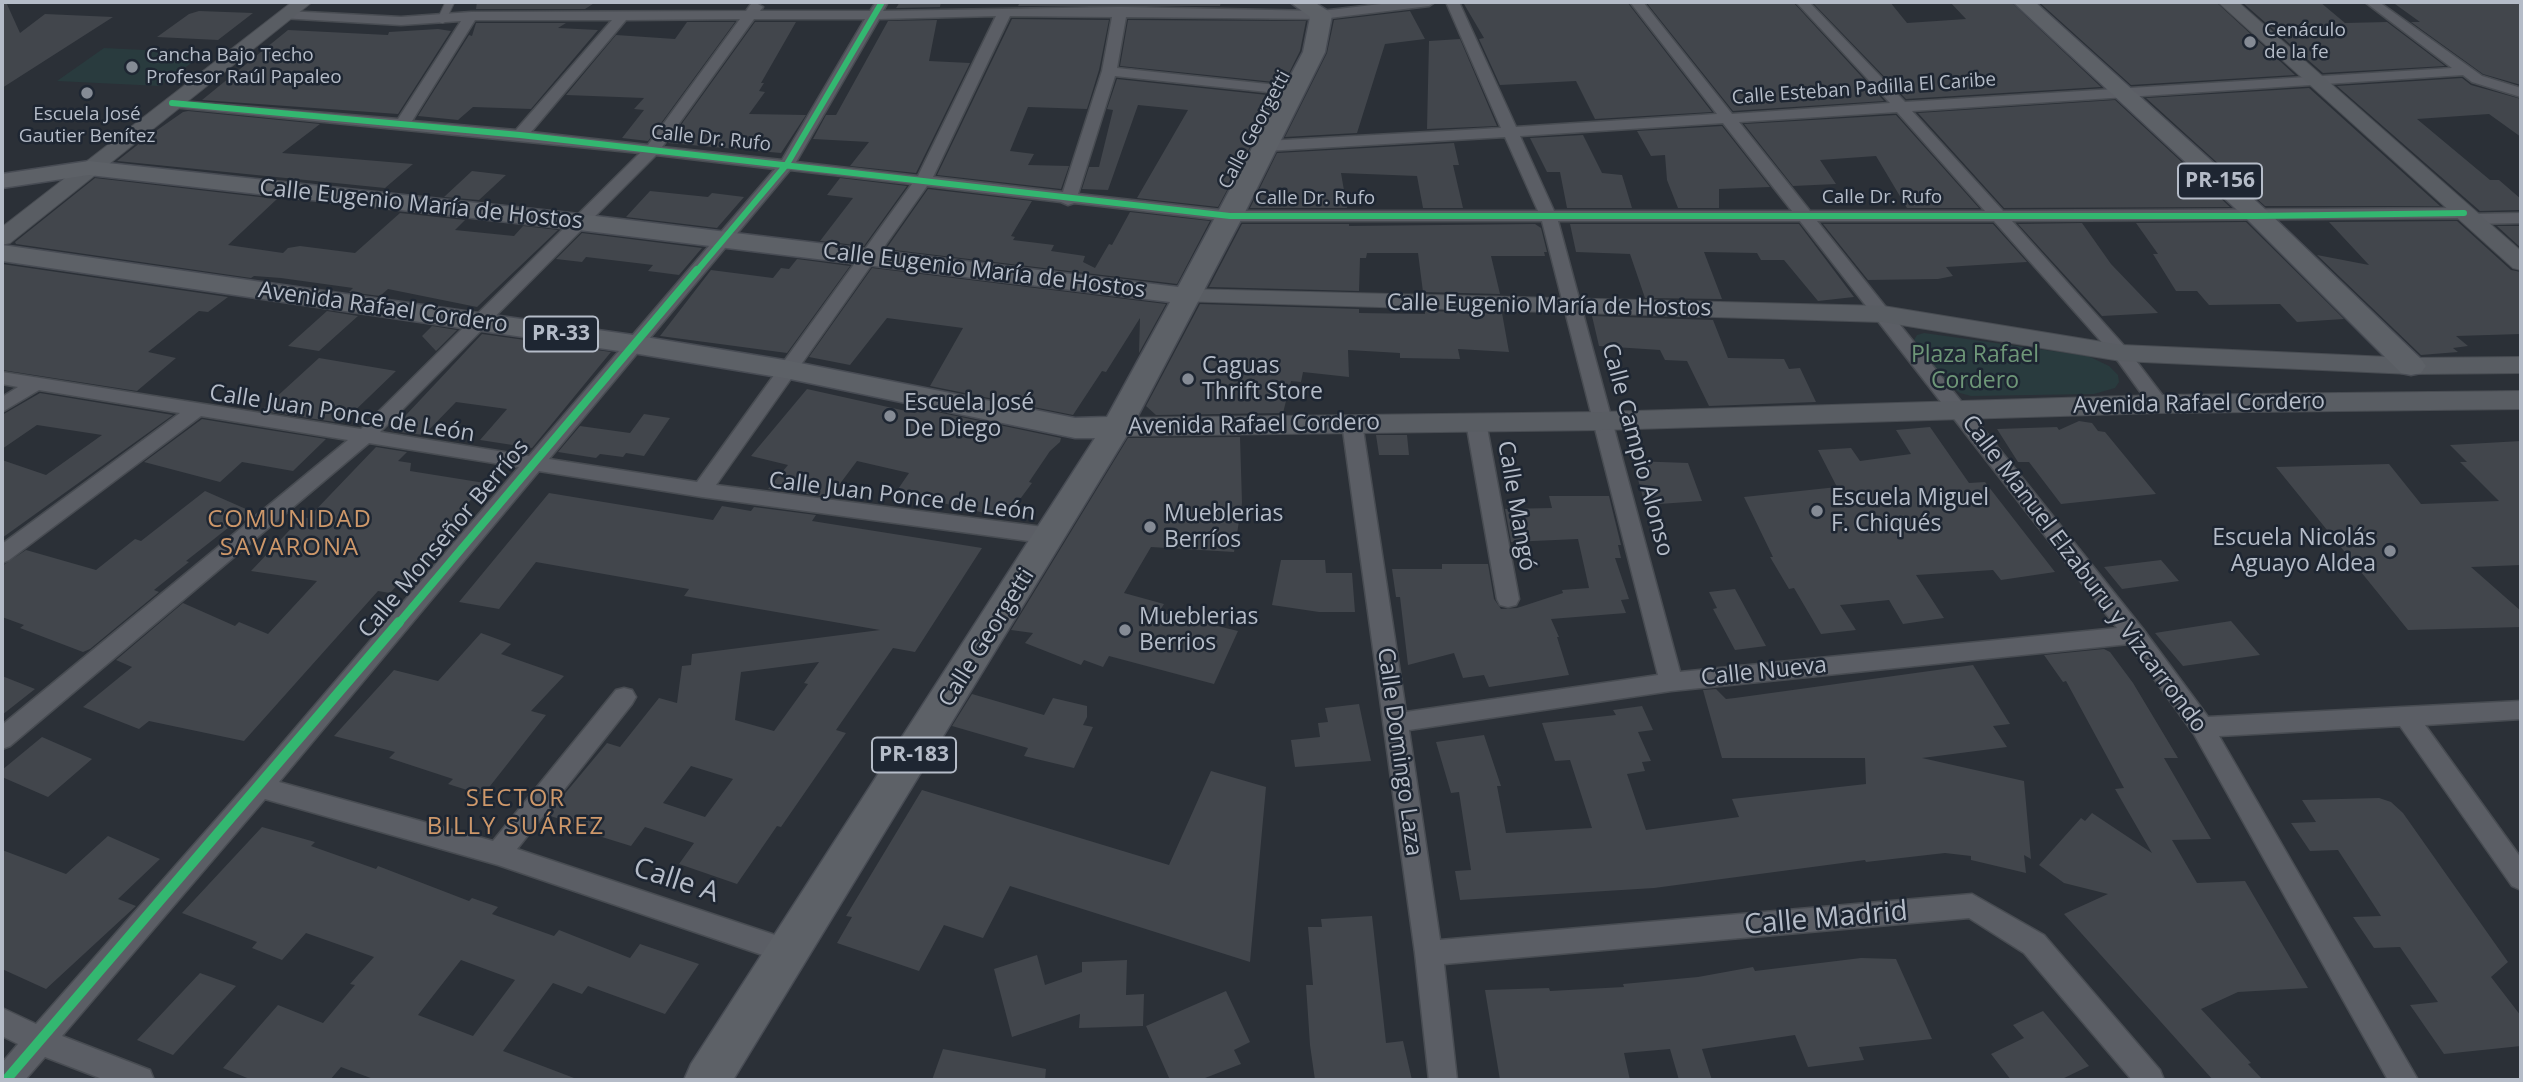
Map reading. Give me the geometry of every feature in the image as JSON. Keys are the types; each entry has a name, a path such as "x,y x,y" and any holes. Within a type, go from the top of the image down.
{"main road":[{"path":"2,238 303,2"},
{"name":"PR-156","path":"2023,2 2258,216 2411,366"},
{"path":"2227,2 2521,263"},
{"name":"Calle Georgetti","path":"707,1080 1117,427 1296,91 1314,52 1310,8"},
{"name":"Calle Eugenio María de Hostos","path":"2,181 89,168 579,222 1187,296 1883,314"},
{"name":"Avenida Rafael Cordero","path":"2,253 633,344 790,370 1075,428 1602,421 2159,404 2521,400"},
{"name":"Avenida Rafael Cordero","path":"1883,314 2121,353 2411,366 2521,365"}],"street":[{"path":"286,15 401,21 471,16 623,15 755,8 1120,11 1310,8 1429,2"},
{"name":"Calle Campio Alonso","path":"1452,2 1513,132 1549,217 1671,682"},
{"name":"Calle Manuel Elzaburu y Vizcarrondo","path":"1636,2 1808,216 2134,635 2202,727 2404,1080"},
{"path":"1802,2 1901,107 2121,353 2159,404"},
{"path":"2371,2 2477,79 2521,93"},
{"path":"2,739 364,436 652,150 755,8"},
{"name":"Calle Monseñor Berríos","path":"6,1080 260,787 787,164 879,8"},
{"path":"1068,200 1109,71 1120,11"},
{"path":"702,490 923,181 1005,12"},
{"path":"520,135 623,15"},
{"path":"402,125 471,16"},
{"path":"1109,71 1296,91"},
{"name":"Calle Esteban Padilla El Caribe","path":"1266,146 2464,71"},
{"name":"Calle Dr. Rufo","path":"172,103 520,135 787,164 1068,200 1230,216 1996,215 2521,218"},
{"name":"Calle Juan Ponce de León","path":"2,379 702,490 1051,536"},
{"path":"2,406 35,384"},
{"path":"2,555 196,410"},
{"name":"Calle Mangó","path":"1476,422 1508,599"},
{"name":"Calle Domingo Laza","path":"1352,424 1429,953 1443,1080"},
{"name":"Calle Nueva","path":"1394,723 1671,682 2134,635"},
{"path":"498,854 624,697"},
{"path":"2202,727 2521,710"},
{"path":"2406,716 2521,878"},
{"name":"Calle A","path":"260,787 498,854 789,952"},
{"name":"Calle Madrid","path":"1429,953 1972,906 2034,943 2150,1080"},
{"path":"2,1021 40,1041 140,1080"}],"lane":[{"path":"442,19 450,2"}],"green space":[{"name":"Cancha Bajo Techo Profesor Raúl Papaleo","path":"104,48 205,53 160,86 57,81"},
{"name":"Plaza Rafael Cordero","path":"1924,333 2088,356 2109,366 2118,375 2119,382 2115,388 2094,394 1971,396 1960,393 1944,381 1914,340 1917,335"}],"building":[{"path":"2,2 6,2 20,33 45,14 113,17 2,88"},
{"path":"477,2 596,2 585,9 476,9"},
{"path":"900,2 941,2 940,7 896,8"},
{"path":"1020,2 1221,2 1220,6 1018,6"},
{"path":"1627,2 1712,112 1595,119 1576,81 1500,85 1479,39 1484,38 1464,4"},
{"path":"1646,2 1793,2 1884,101 1733,111"},
{"path":"1812,2 1890,2 1907,23 1966,19 1950,2 2011,2 2101,87 1906,99"},
{"path":"2039,2 2216,2 2295,75 2131,85"},
{"path":"2242,2 2320,2 2345,23 2387,22 2445,66 2323,73"},
{"path":"2521,2 2521,85 2483,74 2411,22 2420,22 2395,4"},
{"path":"199,11 253,13 218,40 157,37 189,14"},
{"path":"1410,11 1425,39 1385,44 1357,133 1285,137 1327,53 1334,20"},
{"path":"1012,19 1109,20 1099,70 1087,109 1028,107 1010,151 1034,154 1028,165 1069,166 1061,189 937,175"},
{"path":"937,20 929,61 970,63 916,173 850,166 869,142 813,139 826,115 836,115 888,21"},
{"path":"1128,20 1306,21 1300,51 1284,83 1120,66"},
{"path":"687,22 735,22 648,141 622,138 644,110 634,109 644,98 566,95 616,35 675,39"},
{"path":"755,22 796,22 761,83 764,83 759,91 765,92 749,114 806,115 781,153 668,143"},
{"path":"476,23 566,23 558,28 598,30 531,109 473,107 458,120 418,116 469,35 472,36"},
{"path":"438,29 451,31 398,114 202,100 288,30 388,35 389,32"},
{"path":"1460,39 1497,126 1427,129 1429,41"},
{"path":"2462,78 2471,85 2521,99 2521,137 2489,114 2417,119 2490,180 2499,180 2521,199 2521,210 2480,211 2337,86"},
{"path":"1117,79 1277,96 1218,207 1137,198 1188,110 1138,105 1108,190 1082,189 1089,167 1099,167 1113,110 1107,109"},
{"path":"2309,88 2440,206 2265,206 2146,98"},
{"path":"2115,100 2230,207 2004,208 1918,113"},
{"path":"188,111 320,124 282,153 413,164 385,188 117,161 150,135"},
{"path":"1896,115 1979,208 1907,208 1876,156 1820,160 1836,184 1793,186 1744,124"},
{"path":"1722,126 1770,187 1719,189 1719,208 1678,208 1667,180 1665,155 1651,156 1637,131"},
{"path":"1583,135 1602,173 1622,175 1632,208 1567,208 1560,172 1547,172 1530,138"},
{"path":"1454,143 1459,165 1453,165 1463,208 1423,208 1417,176 1341,173 1347,208 1250,208 1277,153"},
{"path":"472,171 506,175 479,200 444,197"},
{"path":"95,178 277,199 228,245 283,253 288,248 300,246 355,253 400,213 465,220 455,230 514,236 523,226 558,230 477,307 388,289 380,296 349,292 353,288 281,278 251,278 16,244 15,242"},
{"path":"840,178 907,186 864,246 820,241 853,198 827,195"},
{"path":"928,189 1032,201 1011,236 1015,237 1013,240 1054,245 1051,251 1085,256 1083,262 1095,268 1109,244 1112,245 1130,212 1210,221 1177,284 886,249"},
{"path":"650,191 708,197 712,193 744,197 717,228 626,217"},
{"path":"2457,221 2511,270 2521,272 2521,334 2456,336 2468,346 2453,348 2458,352 2421,355 2317,255 2369,265 2329,222"},
{"path":"2246,222 2344,319 2297,322 2280,304 2209,305 2197,291 2176,291 2153,254 2158,254 2136,223"},
{"path":"2082,223 2111,264 2158,313 2102,316 2018,224"},
{"path":"1242,224 1535,224 1541,228 1547,252 1544,252 1545,256 1491,256 1500,294 1423,292 1418,253 1367,253 1366,258 1360,258 1359,291 1209,287"},
{"path":"1570,224 1799,224 1854,297 1818,301 1784,260 1761,260 1757,253 1704,252 1722,299 1645,298 1630,254 1576,252"},
{"path":"1823,224 1993,224 2027,262 1946,267 1953,276 1938,279 1868,280"},
{"path":"2497,226 2521,226 2521,248"},
{"path":"582,233 702,248 679,275 648,271 653,265 586,257 582,262 556,259"},
{"path":"797,259 850,266 787,353 660,336 711,270 773,278 781,268 789,269"},
{"path":"2,264 228,297 208,312 199,311 148,352 176,358 137,391 2,370"},
{"path":"872,268 1166,304 1139,353 1140,318 1106,372 1102,371 1073,415 930,386 963,328 887,318 850,365 809,357"},
{"path":"1200,304 1359,309 1359,313 1502,313 1509,352 1458,349 1460,359 1400,358 1400,353 1348,350 1349,377 1303,372 1301,382 1291,381 1283,413 1156,415 1146,406"},
{"path":"327,311 358,316 319,351 288,346"},
{"path":"1592,316 1713,320 1728,358 1784,359 1789,369 1800,368 1816,402 1709,406 1687,361 1665,360 1660,350 1599,346"},
{"path":"432,326 457,330 436,351 422,336"},
{"path":"482,334 611,352 532,448 480,440 507,409 456,402 424,435 391,431"},
{"path":"319,358 396,371 342,423 261,411"},
{"path":"807,389 915,413 918,408 1061,438 1006,518 896,492 909,473 857,461 830,497 768,489 788,465 751,456"},
{"path":"40,393 173,415 2,538 2,460 46,475 102,435 37,425 2,449 2,415"},
{"path":"644,414 670,418 644,456 626,453 623,457 600,454 596,458 558,452 580,426 630,433"},
{"path":"202,419 326,439 293,471 242,462 220,482 144,462"},
{"path":"2079,421 2092,423 2098,431 2105,432 2156,494 2061,504 2029,462 2018,462 1997,429 2057,427 2059,430"},
{"path":"1930,427 1969,483 1985,482 2055,572 2001,580 1993,570 1916,575 1944,618 1903,624 1889,600 1840,605 1856,630 1821,634 1794,588 1789,589 1770,557 1773,557 1744,497 1837,487 1818,450 1851,448 1860,461 1911,454 1896,430"},
{"path":"1376,435 1407,435 1409,455 1379,455"},
{"path":"1240,437 1242,503 1234,552 1151,547 1124,593 1164,604 1159,612 1238,631 1214,684 1109,656 1103,667 1084,660 1081,665 1025,643 1033,633 1011,630 1128,438"},
{"path":"2521,441 2521,565 2471,567 2521,611 2521,627 2408,630 2276,467 2389,464 2421,504 2499,501 2460,462 2467,462 2450,445"},
{"path":"376,447 407,452 398,461 411,463 410,471 485,483 458,515 471,517 413,581 402,580 390,593 378,591 244,741 149,721 139,729 83,707 132,667 116,660 183,603 235,626 239,622 268,634 317,581 251,571 302,517 308,518"},
{"path":"1633,461 1688,463 1702,501 1645,505"},
{"path":"205,491 255,513 232,530 228,528 186,561 189,562 154,590 159,592 90,649 83,652 20,628 24,625 2,617 2,566 26,550 96,570 135,539 141,541"},
{"path":"549,493 713,520 722,506 751,511 754,507 816,515 812,521 982,548 915,652 893,648 836,730 846,733 781,827 777,826 737,884 679,864 694,843 645,827 631,846 589,833 592,829 547,815 607,743 620,747 659,698 677,703 682,666 691,665 692,654 880,630 684,596 689,589 536,562 499,609 459,602","holes":["819,662 804,683 808,684 774,731 735,720 741,672","691,766 733,779 705,817 663,803"]},
{"path":"1549,496 1609,496 1621,545 1618,545 1621,558 1615,558 1629,599 1621,600 1626,613 1551,619 1559,637 1569,675 1489,687 1484,675 1463,678 1454,653 1408,665 1400,597 1396,597 1392,569 1442,569 1442,564 1488,564 1494,599 1501,609 1517,608 1563,593 1562,590 1589,588 1578,539 1511,542 1505,509 1552,508"},
{"path":"1281,560 1325,560 1326,573 1352,573 1355,612 1319,612 1272,605"},
{"path":"2161,560 2179,581 2122,589 2104,567"},
{"path":"1735,589 1766,646 1735,650 1713,609 1717,608 1709,592"},
{"path":"2231,621 2260,655 2183,666 2155,633"},
{"path":"481,633 511,644 501,654 564,676 531,711 546,715 483,795 448,784 453,779 389,758 395,752 334,736 394,670 438,681"},
{"path":"2104,649 2110,652 2133,683 2178,758 2164,758 2211,839 2172,840 2197,883 2245,881 2308,988 2238,992 2201,1009 2251,1063 2248,1064 2263,1080 2213,1080 2064,914 2108,894 2064,883 2039,865 2081,818 2085,821 2092,813 2152,853 2115,789 2124,788 2066,681 2063,682 2044,655"},
{"path":"1973,665 2010,724 1993,726 2007,747 1922,758 2024,781 2031,859 2024,855 2026,873 1971,860 1971,856 1945,853 1865,860 1654,888 1460,900 1455,871 1471,870 1459,792 1451,793 1436,742 1484,735 1501,786 1497,786 1506,833 1592,828 1570,760 1555,761 1542,723 1616,715 1613,710 1642,706 1653,730 1638,732 1651,761 1642,762 1645,771 1627,774 1646,830 1739,817 1732,799 1866,784 1865,758 1722,758 1703,690 1716,689 1726,699"},
{"path":"2,676 35,689 2,715"},
{"path":"972,694 1044,715 1053,698 1087,706 1087,717 1083,725 1093,727 1074,768 1024,756 1028,748 952,726"},
{"path":"1359,704 1371,761 1295,767 1291,740 1320,737 1318,723 1328,722 1325,708"},
{"path":"42,737 92,759 48,797 2,777 2,770"},
{"path":"1211,771 1266,787 1250,962 1010,886 983,938 944,925 919,971 837,943 852,917 846,916 922,790 1169,865"},
{"path":"2379,798 2391,802 2403,813 2508,962 2491,977 2521,1016 2521,1046 2444,1054 2410,1005 2438,1002 2400,947 2374,948 2353,917 2381,916 2338,850 2310,851 2291,823 2316,822 2302,800"},
{"path":"262,827 315,842 311,846 376,869 378,866 469,901 472,898 498,907 492,914 554,936 559,930 630,958 640,944 699,964 665,1014 588,986 582,994 553,983 503,1051 574,1078 573,1080 376,1080 341,1067 330,1080 252,1080 223,1068 278,1005 323,1023 355,985 350,984 374,957 306,933 282,960 252,948 257,942 182,913","holes":["461,960 515,980 473,1036 418,1015"]},
{"path":"108,836 160,859 118,899 136,906 46,989 2,969 2,850 66,874"},
{"path":"1372,916 1386,1043 1403,1041 1412,1080 1315,1080 1306,985 1313,985 1308,927 1322,927 1321,919"},
{"path":"1037,955 1045,985 1082,972 1082,962 1127,960 1126,995 1144,994 1143,1026 1079,1028 1080,1014 1012,1037 994,969"},
{"path":"1861,958 1896,959 1932,1039 1859,1047 1864,1060 1808,1067 1795,1035 1702,1049 1712,1080 1679,1080 1670,1049 1624,1053 1630,1080 1500,1080 1485,990 1549,988 1550,991 1624,987 1623,984 1698,977 1753,967 1755,971"},
{"path":"200,973 236,986 173,1055 137,1040"},
{"path":"1226,991 1250,1042 1234,1050 1241,1064 1200,1080 1170,1080 1146,1026"},
{"path":"2043,1011 2089,1066 2060,1080 2011,1080 1991,1054 2024,1038 2013,1025"},
{"path":"943,1049 1046,1069 1045,1080 932,1080"}],"cycle path":[{"path":"6,1080 260,787 787,164 882,2"},
{"path":"172,103 520,135 1230,216 2258,216 2464,213"}],"place":[{"name":"Cenáculo de la fe","path":"2250,42"},
{"name":"Cancha Bajo Techo Profesor Raúl Papaleo","path":"132,67"},
{"name":"Escuela José Gautier Benítez","path":"87,93"},
{"name":"Caguas Thrift Store","path":"1188,379"},
{"name":"Escuela José De Diego","path":"890,416"},
{"name":"Escuela Miguel F. Chiqués","path":"1817,511"},
{"name":"Mueblerias Berríos","path":"1150,527"},
{"name":"Escuela Nicolás Aguayo Aldea","path":"2390,551"},
{"name":"Mueblerias Berrios","path":"1125,630"}],"district":[{"name":"COMUNIDAD SAVARONA","path":"290,534"},
{"name":"SECTOR BILLY SUÁREZ","path":"516,813"}]}
